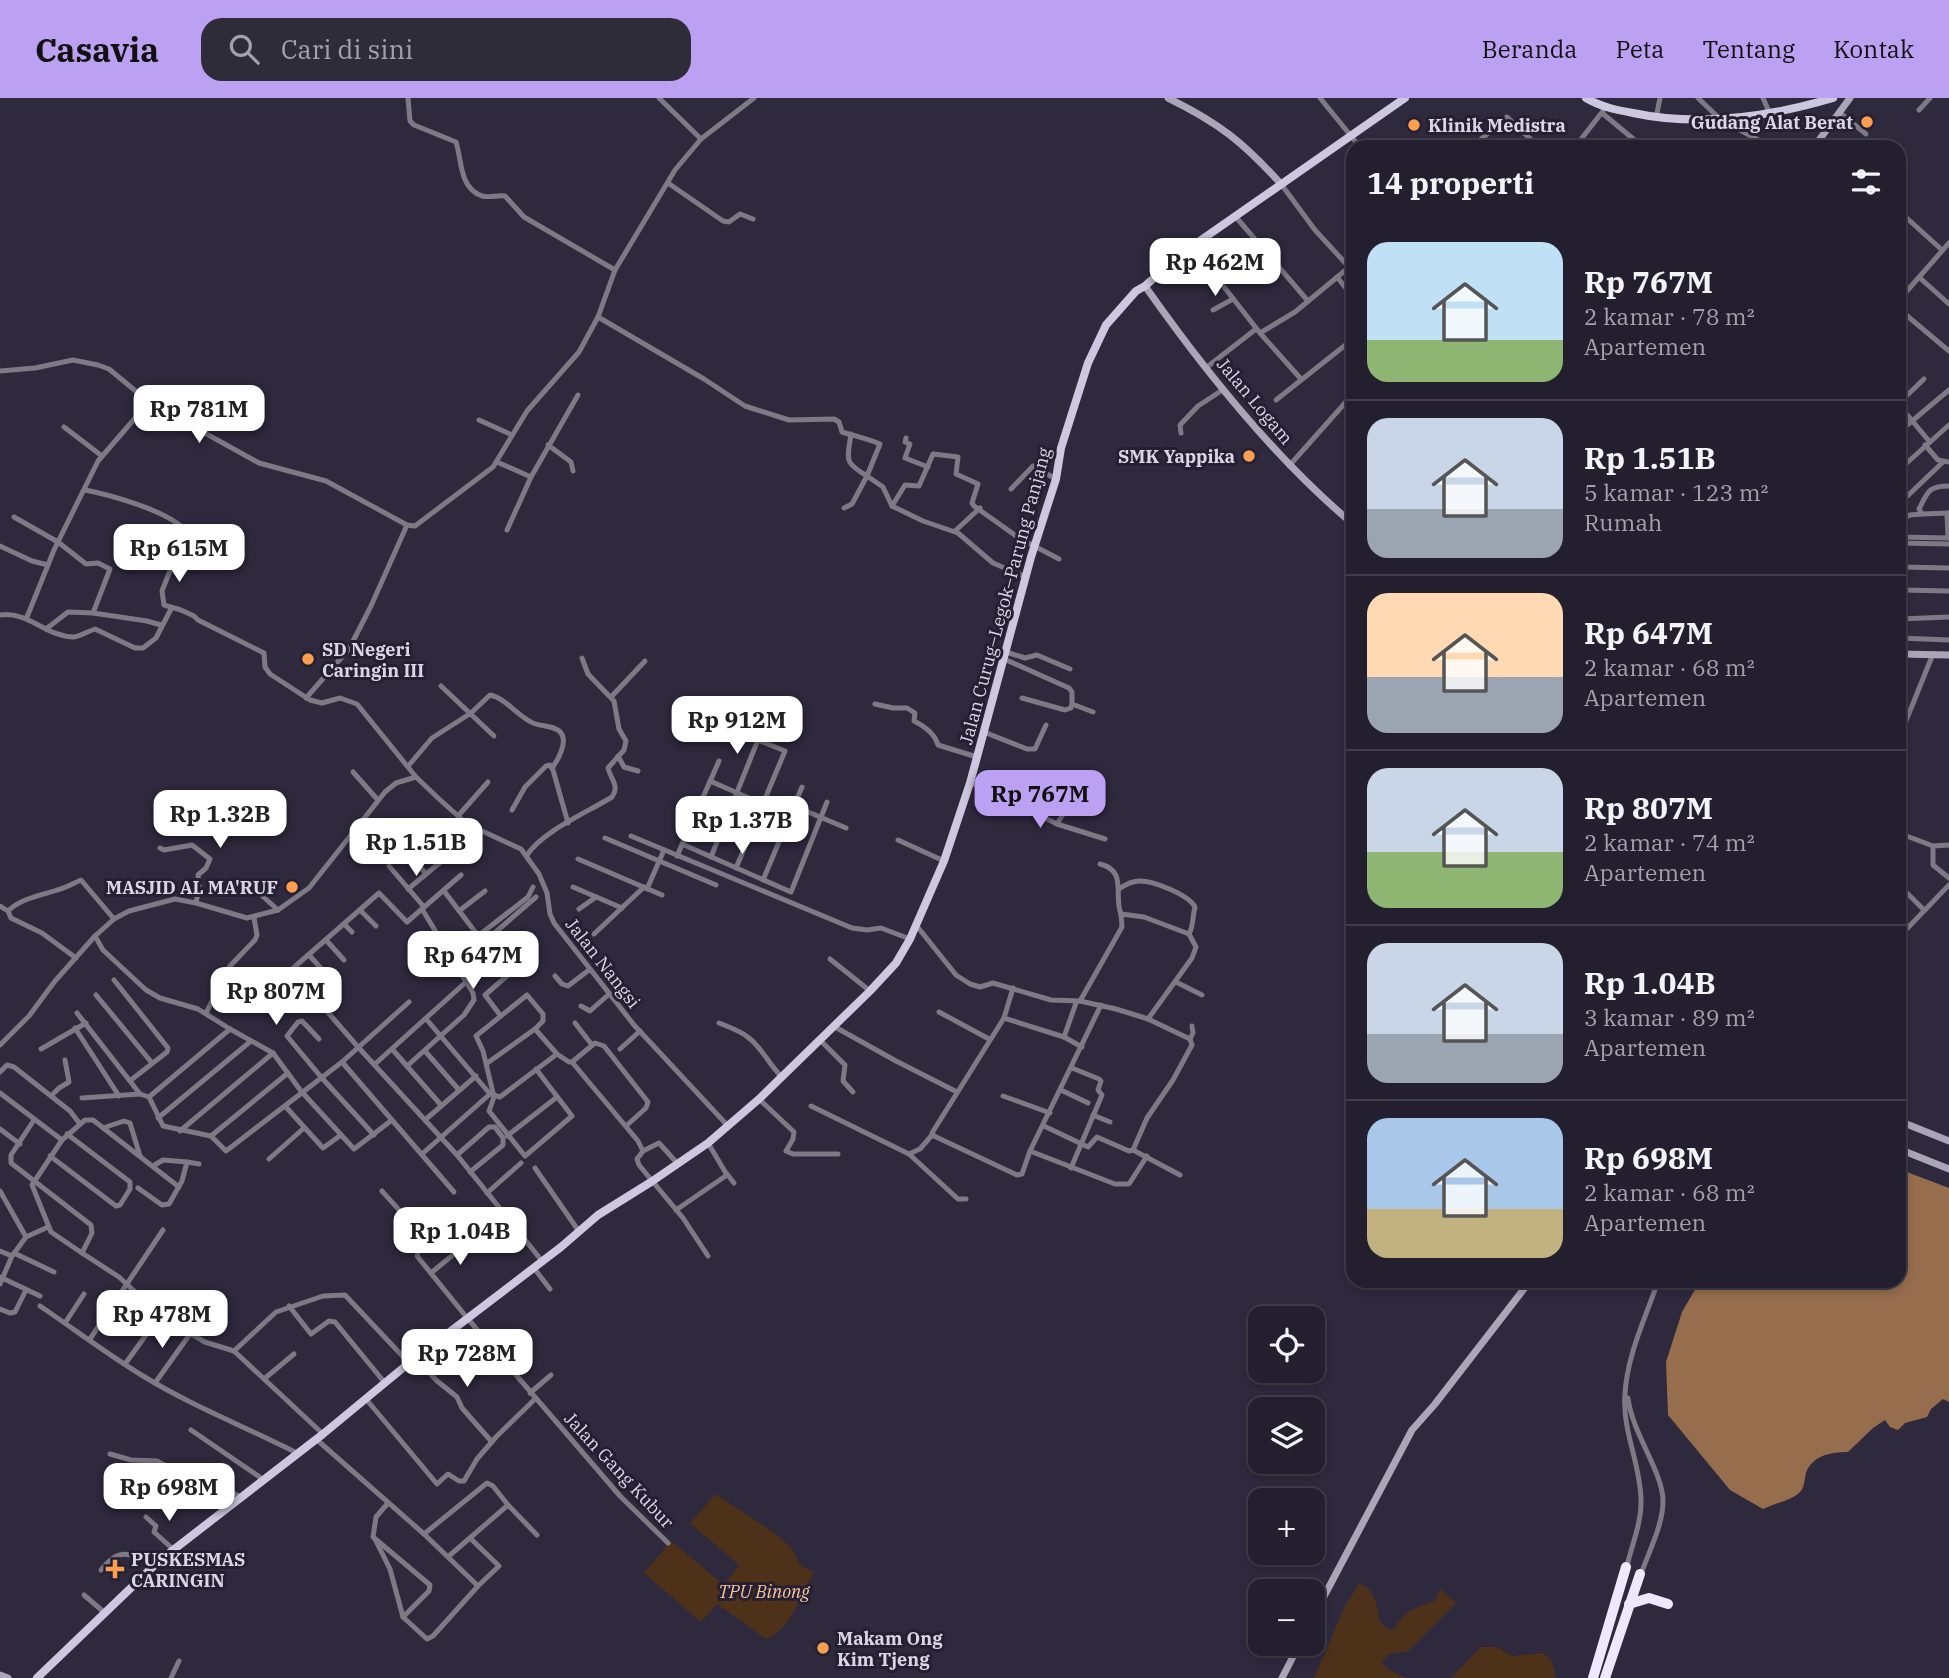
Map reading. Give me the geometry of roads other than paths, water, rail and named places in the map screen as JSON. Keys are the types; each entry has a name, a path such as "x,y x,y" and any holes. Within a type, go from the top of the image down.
{"highway":[{"path":"1593,1678 1626,1567"},
{"path":"1605,1678 1640,1574"},
{"path":"1629,1604 1649,1598 1668,1604"}],"main road":[{"path":"1168,98 1195,111 1238,139 1281,184"},
{"name":"Jalan Curug–Legok–Parung Panjang","path":"37,1678 159,1561 413,1360 468,1320 578,1230 708,1143 835,1027 896,963 910,939 943,861 970,783 1034,547 1056,479 1061,448 1098,340 1106,325 1130,298 1192,246 1405,98"},
{"path":"1587,98 1600,105 1674,121 1720,119 1769,112 1833,98"},
{"path":"1819,140 1850,98"},
{"name":"Jalan Logam","path":"1145,286 1180,337 1289,466 1346,518"},
{"path":"1906,654 1949,655"},
{"path":"1906,1124 1949,1141"},
{"path":"1906,1152 1949,1169"},
{"path":"1325,1594 1412,1430 1524,1288"},
{"path":"1282,1678 1293,1656"},
{"path":"0,1675 8,1678"}],"street":[{"path":"408,98 410,121 414,125 456,142 462,173 474,191 487,197 505,197 524,218 615,270"},
{"path":"659,98 701,139"},
{"path":"0,371 35,368 73,360 89,361 109,369 149,402 259,463 326,481 415,526 485,475 497,461 534,402 579,352 598,317 615,270 675,170 701,139 754,98"},
{"path":"1320,98 1354,140"},
{"path":"1656,118 1660,98"},
{"path":"1698,98 1720,119 1761,140"},
{"path":"1763,98 1769,112"},
{"path":"1919,110 1930,98"},
{"path":"1579,140 1600,105 1636,140"},
{"path":"1839,112 1866,134"},
{"path":"1480,140 1507,117 1532,140"},
{"path":"668,183 723,221 729,222 740,214 753,219"},
{"path":"1281,184 1315,230 1346,261"},
{"path":"1235,216 1308,301"},
{"path":"1906,220 1942,250"},
{"path":"1906,292 1949,243"},
{"path":"1192,246 1258,331 1300,379"},
{"path":"1207,367 1258,331 1308,301 1346,270"},
{"path":"1337,277 1346,288"},
{"path":"1920,278 1949,304"},
{"path":"1213,310 1233,299"},
{"path":"1906,315 1949,351"},
{"path":"598,317 704,379 740,404 789,421 834,419 839,422 841,431 880,444 852,504 844,508"},
{"path":"1276,400 1346,344"},
{"path":"1906,397 1924,379"},
{"path":"1181,433 1180,425 1198,406 1224,389"},
{"path":"1906,426 1949,390"},
{"path":"507,530 531,477 578,395"},
{"path":"27,617 58,542 102,456 149,402"},
{"path":"1289,466 1346,402"},
{"path":"1906,414 1927,443 1946,462 1906,499"},
{"path":"480,421 512,435"},
{"path":"1906,463 1949,425"},
{"path":"64,427 102,456"},
{"path":"851,434 849,463 883,487 892,506 923,521 955,531 993,563 1026,577"},
{"path":"906,438 905,442 910,444 905,458 928,467"},
{"path":"548,445 571,462 573,471"},
{"path":"892,506 905,485 919,486 934,453 958,457 956,474 978,484 972,503 1019,538 1059,559"},
{"path":"497,461 531,477"},
{"path":"1011,489 1033,466 1056,479"},
{"path":"1922,514 1919,509 1931,489 1949,486"},
{"path":"85,490 106,494 169,518 183,528 184,535 161,593 164,605 194,616 264,653 265,667 270,674 306,698 349,649 372,606 407,524"},
{"path":"955,531 980,508"},
{"path":"1906,517 1948,513 1949,540"},
{"path":"14,517 58,542 86,564 97,563 110,569 93,613"},
{"path":"1906,537 1949,540"},
{"path":"1906,543 1949,540"},
{"path":"0,546 32,561 48,565"},
{"path":"1906,567 1949,568"},
{"path":"1906,590 1949,591"},
{"path":"0,615 27,617 46,629 72,637 95,629 135,648 143,648 156,638 171,608"},
{"path":"46,629 68,612 93,613 161,625"},
{"path":"1906,619 1949,617"},
{"path":"1906,638 1949,640"},
{"path":"1906,721 1933,654"},
{"path":"1005,656 1025,658 1037,655 1070,669"},
{"path":"1005,656 1069,688 1072,692 1071,708 1065,710 1022,698"},
{"path":"527,855 538,842 614,794 616,788 608,768 627,743 619,729 612,696 588,674 582,658"},
{"path":"612,696 645,661"},
{"path":"441,686 494,736"},
{"path":"409,765 432,738 471,713 488,695 493,695 528,721 558,730 564,741 552,768 568,823"},
{"name":"Jalan Nangsi","path":"306,698 317,702 340,698 357,704 416,777 458,816 481,831 514,845 527,855 545,888 551,918 589,970 639,1031 728,1126"},
{"path":"875,704 910,709 915,713 913,721 935,737 938,745 977,757"},
{"path":"1072,704 1093,712"},
{"path":"984,732 1027,749 1035,749 1046,725"},
{"path":"711,857 762,730"},
{"path":"736,868 785,751 758,740"},
{"path":"618,756 624,767 638,771"},
{"path":"677,856 719,761"},
{"path":"513,810 531,781 546,766 550,765 552,768"},
{"path":"353,772 377,799"},
{"path":"0,1045 24,1021 95,936 114,919 129,911 175,899 223,913 254,918 278,910 309,888 377,799 396,783 416,777"},
{"path":"710,781 790,816"},
{"path":"458,816 488,782"},
{"path":"970,783 992,791 1057,824 1105,839"},
{"path":"1057,824 1082,785"},
{"path":"763,880 802,787"},
{"path":"682,844 791,891 827,802"},
{"path":"794,806 846,828"},
{"path":"408,889 446,857 422,835"},
{"path":"631,836 852,928 881,928 910,939"},
{"path":"1906,836 1933,846 1949,845"},
{"path":"605,838 716,885"},
{"path":"898,840 943,861"},
{"path":"160,848 164,850 192,845 211,859 198,875 196,903"},
{"path":"402,846 426,874"},
{"path":"1933,846 1933,864 1949,878"},
{"path":"594,934 646,888 664,850"},
{"path":"578,859 662,895"},
{"path":"1063,1037 1078,1002 1122,927 1119,889 1112,868 1100,864"},
{"path":"388,866 423,908 473,993 474,1000 442,1037 408,1066"},
{"path":"461,876 407,922 380,892 291,970 457,1155 542,1261"},
{"path":"76,958 42,933 11,918 3,910 81,880 114,919"},
{"path":"1119,889 1129,882 1149,882 1190,899 1195,907 1191,917 1193,926 1189,934"},
{"path":"1906,929 1949,885"},
{"path":"481,940 528,897 533,887"},
{"path":"573,887 622,908"},
{"path":"443,891 508,975 485,995 500,1015"},
{"path":"458,911 485,891"},
{"path":"259,893 278,910"},
{"path":"1906,894 1924,910"},
{"path":"481,940 536,897"},
{"path":"579,909 596,897"},
{"path":"360,910 376,926"},
{"path":"1121,914 1144,917 1189,934 1196,947 1195,953 1176,982 1148,1019"},
{"path":"206,1013 230,966 255,940 257,935 254,918"},
{"path":"344,924 352,932"},
{"path":"916,925 960,979 981,987 989,983 1013,988 1051,1000 1101,1005 1148,1019 1190,1039"},
{"path":"95,936 103,950 146,990 160,998 206,1013 273,1053 301,1091 356,1150 392,1120"},
{"path":"326,940 344,960"},
{"path":"309,955 327,975"},
{"path":"830,959 870,991"},
{"path":"555,976 568,986 589,970"},
{"path":"114,979 168,1046 167,1052 131,1080"},
{"path":"375,1064 427,1020 466,982"},
{"path":"1176,982 1202,995"},
{"path":"909,1154 920,1149 932,1135 1004,1018 1013,988"},
{"path":"96,995 152,1063"},
{"path":"486,1064 543,1021 527,995 476,1036 486,1064 492,1095 489,1111 522,1154 529,1155 571,1118 571,1113 536,1069"},
{"path":"581,1006 590,1011 608,995"},
{"path":"82,1098 140,1094 149,1097 163,1126 211,1136 226,1151 342,1062 409,1002"},
{"path":"932,1135 1018,1176 1022,1174 1030,1151 1101,1005"},
{"path":"939,1012 989,1039"},
{"path":"77,1013 140,1094"},
{"path":"1004,1018 1063,1037 1082,1047"},
{"path":"427,1020 492,1095 500,1097 557,1054"},
{"path":"319,1040 302,1021 298,1022 287,1036 374,1135"},
{"path":"41,1049 86,1023"},
{"path":"576,1023 592,1045"},
{"path":"719,1023 750,1038 782,1077"},
{"path":"1133,1150 1147,1118 1173,1080 1192,1045 1192,1026"},
{"path":"835,1027 957,1091"},
{"path":"75,1028 118,1096"},
{"path":"149,1097 230,1029"},
{"path":"535,1029 566,1062 572,1062 592,1045 598,1043 604,1046 647,1100 648,1106 626,1126"},
{"path":"620,1049 639,1031"},
{"path":"820,1040 845,1065 844,1081 852,1092"},
{"path":"158,1118 254,1042"},
{"path":"392,1049 441,1105"},
{"path":"425,1051 459,1090"},
{"path":"180,1131 273,1053"},
{"path":"51,1096 69,1082 65,1060"},
{"path":"342,1062 454,1192"},
{"path":"572,1062 626,1126 643,1151"},
{"path":"0,1072 5,1066 11,1065 70,1111 80,1124"},
{"path":"1070,1168 1101,1097 1098,1090 1101,1081 1072,1068"},
{"path":"211,1136 288,1073"},
{"path":"425,1120 476,1076"},
{"path":"1061,1090 1088,1103"},
{"path":"0,1093 62,1140"},
{"path":"422,1154 492,1095"},
{"path":"1003,1096 1050,1113"},
{"path":"507,1136 557,1097"},
{"path":"759,1099 794,1132 786,1151 793,1154 838,1154"},
{"path":"285,1106 324,1148 341,1135"},
{"path":"811,1106 909,1154 958,1199 966,1199"},
{"path":"1093,1115 1110,1122"},
{"path":"179,1187 90,1119 67,1134 32,1185 48,1227 55,1235 127,1284 179,1327 205,1342 234,1352 388,1503 449,1556 478,1586"},
{"path":"34,1120 11,1155 12,1165 91,1225 92,1233 82,1253"},
{"path":"103,1128 124,1121 130,1123 140,1156"},
{"path":"1044,1126 1090,1146 1097,1137 1147,1156 1180,1175"},
{"path":"457,1155 489,1127 495,1127 503,1138 503,1145 470,1172"},
{"path":"269,1159 304,1128"},
{"path":"0,1129 20,1144"},
{"path":"50,1156 103,1197 116,1206 120,1205 131,1189 130,1182 67,1134"},
{"path":"678,1164 659,1143 643,1151 638,1159 638,1163 708,1256"},
{"path":"708,1143 734,1183"},
{"path":"1030,1151 1111,1184 1129,1184 1147,1156"},
{"path":"153,1166 163,1160 199,1164"},
{"path":"138,1188 166,1205 179,1187 187,1162"},
{"path":"487,1193 521,1163"},
{"path":"535,1168 578,1230"},
{"path":"676,1210 727,1174"},
{"path":"0,1191 26,1237"},
{"name":"Jalan Gang Kubur","path":"382,1192 416,1233 421,1248 417,1256 468,1320 635,1513 668,1544"},
{"path":"40,1296 1,1280 13,1255 26,1237 48,1227"},
{"path":"89,1339 163,1230"},
{"path":"431,1273 471,1240"},
{"path":"0,1251 54,1272"},
{"path":"533,1268 550,1289"},
{"path":"1626,1567 1641,1515 1638,1470 1628,1440 1625,1393 1628,1370 1656,1288"},
{"path":"0,1309 15,1312 26,1290"},
{"path":"65,1323 84,1294"},
{"path":"234,1352 276,1312 330,1294 345,1295 413,1360 457,1397 463,1408 492,1441"},
{"path":"129,1323 145,1301"},
{"path":"179,1327 197,1305"},
{"path":"40,1306 155,1382 234,1424 255,1431 297,1453"},
{"path":"289,1306 312,1334 329,1321 335,1322 385,1383"},
{"path":"125,1364 162,1314"},
{"path":"155,1382 190,1334"},
{"path":"264,1379 294,1354"},
{"path":"1628,1370 1629,1414 1663,1499 1660,1520 1640,1574"},
{"path":"530,1393 551,1375"},
{"path":"366,1398 437,1484 449,1474 459,1481 464,1480 492,1441 536,1399"},
{"path":"191,1430 264,1480"},
{"path":"110,1454 131,1460 157,1461 206,1488 227,1490 241,1497"},
{"path":"424,1534 487,1483 493,1486 537,1535"},
{"path":"388,1503 376,1517 373,1536 390,1569 403,1617 421,1636 430,1638 499,1566 470,1538"},
{"path":"449,1556 508,1505"},
{"path":"146,1517 156,1526 153,1532 174,1550"},
{"path":"373,1536 430,1586 429,1591 403,1617"},
{"path":"101,1570 111,1558 118,1555 159,1561"},
{"path":"84,1595 105,1613"},
{"path":"172,1678 179,1661"}],"place":[{"name":"Gudang Alat Berat","path":"1867,122"},
{"name":"Klinik Medistra","path":"1414,125"},
{"name":"SMK Yappika","path":"1249,456"},
{"name":"SD Negeri Caringin III","path":"308,659"},
{"name":"MASJID AL MA'RUF","path":"292,887"},
{"name":"PUSKESMAS CARINGIN","path":"115,1569"},
{"name":"Makam Ong Kim Tjeng","path":"823,1648"}],"park label":[{"name":"TPU Binong","path":"764,1591"}]}
